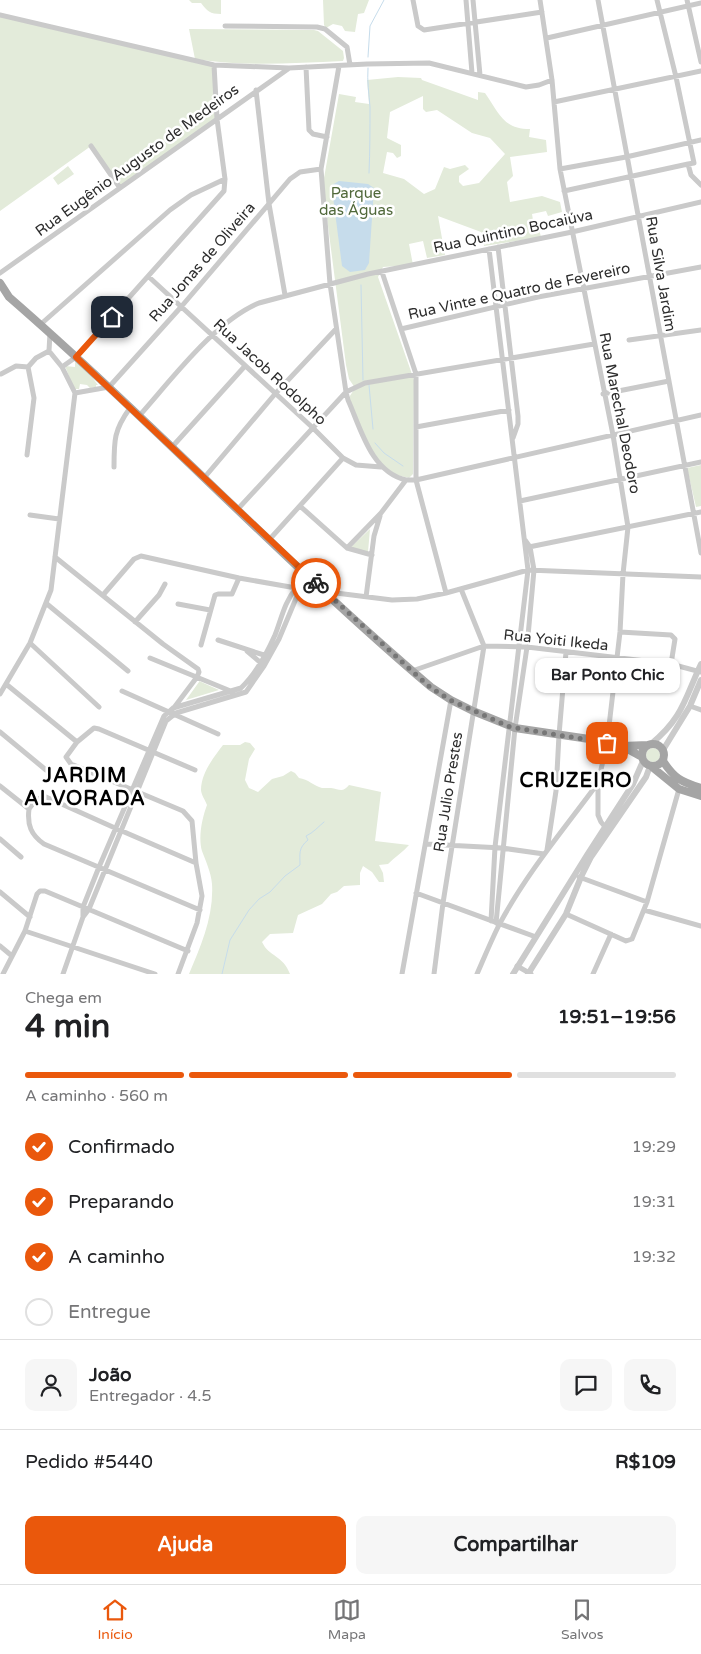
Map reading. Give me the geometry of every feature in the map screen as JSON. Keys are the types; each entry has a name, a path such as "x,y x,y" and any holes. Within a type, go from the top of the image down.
{"main road":[{"path":"0,283 4,293 41,324 269,540 430,687 450,700 512,728 622,746 658,745 663,750 663,760 670,771 677,778 701,788"},
{"path":"643,759 643,750 650,745"},
{"path":"622,746 643,759 680,789 701,796"},
{"path":"651,766 658,766 663,760"}],"street":[{"path":"413,0 416,22 420,29 468,24 542,12"},
{"path":"466,0 472,73"},
{"path":"473,0 480,75"},
{"name":"Rua Marechal Deodoro","path":"540,0 552,80 560,169 613,435 628,527 620,632 607,743 598,783 598,814 607,828"},
{"name":"Rua Silva Jardim","path":"598,0 701,553"},
{"path":"564,191 694,163 676,76 657,0"},
{"path":"546,38 660,13 688,3 701,2"},
{"path":"688,3 701,62"},
{"path":"0,15 214,65 289,68 429,63 526,87 552,80"},
{"path":"226,26 321,27 347,47 350,54 350,65"},
{"path":"62,367 76,357 223,193 225,188 217,120 214,65"},
{"path":"339,66 321,169 330,284 348,400 375,461 381,467 399,478 416,480 701,415"},
{"path":"306,67 309,130 313,134 327,137"},
{"name":"Rua Eugênio Augusto de Medeiros","path":"0,273 289,68"},
{"path":"554,102 701,71"},
{"path":"256,90 269,204 285,295"},
{"path":"560,169 626,157 701,140"},
{"path":"91,146 120,188"},
{"path":"688,164 691,175 701,184"},
{"name":"Rua Jonas de Oliveira","path":"109,387 181,307 295,174 321,169"},
{"path":"41,324 170,210 190,195 224,179"},
{"name":"Rua Quintino Bocaiúva","path":"139,416 212,336 244,309 259,303 382,272 572,232 701,202"},
{"path":"498,248 518,416 518,424 512,438"},
{"path":"489,249 514,457 531,570 531,611 527,647 501,792 494,847 495,923"},
{"name":"Rua Vinte e Quatro de Fevereiro","path":"401,328 497,308 538,297 701,267"},
{"path":"382,272 416,374 416,480 446,593"},
{"name":"Rua Jacob Rodolpho","path":"149,277 343,458 356,465 381,467"},
{"path":"204,478 275,394 336,329"},
{"path":"629,340 701,330"},
{"path":"0,694 30,643 47,604 53,581 75,393 62,367 48,351 50,333"},
{"path":"237,510 346,392 366,383 594,344"},
{"path":"28,367 36,358 48,351"},
{"path":"1,374 16,366 28,367"},
{"path":"172,447 245,366"},
{"path":"27,455 34,398 28,367"},
{"path":"604,394 669,381"},
{"path":"75,393 109,387"},
{"path":"114,467 116,431 130,408"},
{"path":"416,427 509,410"},
{"path":"269,540 343,458"},
{"path":"520,501 701,462"},
{"path":"347,548 381,513 406,480"},
{"path":"300,506 347,548 372,555"},
{"path":"528,547 701,512"},
{"path":"366,598 376,525 381,513"},
{"path":"30,515 59,519"},
{"path":"103,595 134,559 141,556 238,578 366,598 392,600 417,599 446,593 531,570 701,577"},
{"path":"55,557 135,622 198,669 199,672 174,712 166,721 114,828 83,907 83,917"},
{"path":"477,974 495,923 508,794 518,646 531,570"},
{"path":"201,645 215,595 232,594 238,578"},
{"path":"135,622 165,584"},
{"path":"122,691 167,712 174,712 239,695 250,688 262,664 279,640 298,588"},
{"path":"462,589 484,646"},
{"path":"47,604 128,671"},
{"path":"178,604 210,610"},
{"path":"524,610 531,611"},
{"path":"620,632 671,636 675,639 672,664"},
{"path":"218,640 267,656"},
{"path":"30,643 99,707"},
{"name":"Rua Yoiti Ikeda","path":"412,671 484,646 518,646 616,659 672,664 699,672"},
{"name":"Rua Julio Prestes","path":"434,974 443,903 484,646"},
{"path":"247,651 262,664"},
{"path":"546,852 556,791 566,652"},
{"path":"150,658 239,695"},
{"path":"174,712 241,688 262,664"},
{"path":"663,750 680,717 701,664"},
{"path":"650,745 690,706 701,680"},
{"path":"6,684 77,742"},
{"path":"402,974 450,700"},
{"path":"690,706 701,710"},
{"path":"151,751 159,723 167,712"},
{"path":"174,712 218,734"},
{"path":"178,974 188,951 200,910 202,896 196,863 192,821 183,811 71,764 67,760 67,754 77,742 94,728 196,770"},
{"path":"0,732 46,770"},
{"path":"512,974 578,876 634,784 643,759"},
{"path":"607,828 646,777 651,766"},
{"path":"495,923 598,783"},
{"path":"0,786 29,809"},
{"path":"566,914 629,941 632,939 647,902 680,789"},
{"path":"63,974 83,917 89,909 121,831 134,790"},
{"path":"501,792 508,794"},
{"path":"196,863 46,797 40,797 35,800 29,809 30,829 36,838 44,844 200,910"},
{"path":"0,839 21,856"},
{"path":"426,844 494,847 546,852"},
{"path":"578,876 647,902"},
{"path":"517,966 529,974 566,914 578,876"},
{"path":"3,974 25,931 37,894 40,891 45,891 188,951"},
{"path":"0,892 30,917"},
{"path":"416,893 536,937"},
{"path":"644,910 701,926"},
{"path":"25,931 155,974"},
{"path":"593,974 611,934"},
{"path":"0,946 12,956"}],"green space":[{"path":"189,0 221,0 221,14 211,13 201,3 192,3"},
{"path":"323,0 369,0 364,13 358,14 355,32 345,31 342,26 333,24 326,28 324,25"},
{"path":"0,15 214,65 217,119 120,188 91,146 0,211"},
{"path":"189,29 314,30 318,31 343,51 344,58 343,61 269,64 231,63 195,59"},
{"name":"Parque das Águas","path":"398,77 421,78 422,80 478,100 478,92 485,93 498,113 508,123 530,129 529,137 546,140 547,152 510,157 513,176 507,182 510,202 542,196 560,202 562,212 548,216 546,211 532,214 533,220 531,220 530,226 538,225 541,237 484,246 481,232 438,216 445,255 427,258 423,241 409,244 413,265 383,267 378,277 414,380 413,474 409,478 397,475 375,461 348,399 355,388 349,379 346,365 324,195 324,178 339,94 356,97 355,102 369,104 367,80","holes":["423,96 423,109 426,112 437,110 472,133 490,138 505,154 479,183 463,186 459,182 459,176 469,169 465,165 450,169 444,167 435,189 424,194 404,179 383,173 387,152 393,153 397,158 401,156 401,145 387,138 390,112"]},
{"path":"68,166 74,174 58,185 53,178"},
{"path":"75,362 88,372 98,385 96,387 90,388 87,385 80,384 79,389 74,389 65,366 75,367"},
{"path":"701,465 701,506 696,507 687,468"},
{"path":"370,529 368,552 350,548"},
{"path":"199,682 219,690 186,700"},
{"path":"245,742 250,743 255,749 249,759 245,780 249,788 258,792 272,779 283,776 291,771 299,778 322,788 343,790 349,785 381,792 375,841 409,845 388,864 379,865 383,873 384,882 379,882 372,872 363,866 360,873 360,885 344,886 331,894 322,904 298,915 293,933 270,934 262,942 268,951 284,963 290,974 189,974 206,930 212,896 211,875 200,840 207,805 201,792 203,777 223,745 240,745"},
{"path":"650,748 656,748 660,755 656,762 650,762 646,758 646,752"}],"water":[{"path":"339,181 368,184 374,188 369,263 365,270 350,272 342,266 332,189 332,185"}],"waterway":[{"path":"368,57 370,26 384,0"},
{"path":"368,68 370,107 369,173"},
{"path":"361,285 363,380"},
{"path":"369,385 373,429"},
{"path":"375,443 384,453 403,466"},
{"path":"222,974 230,940 249,910 285,876 300,865 301,849 308,840 306,836 324,822"}],"way so far":[{"path":"316,583 430,687 450,700 510,727 607,743"}],"place":[{"name":"Bar Ponto Chic","path":"607,743"}],"district":[{"name":"CRUZEIRO","path":"576,780"},
{"name":"JARDIM ALVORADA","path":"85,786"}],"route":[{"path":"112,317 76,357 316,583"}]}
